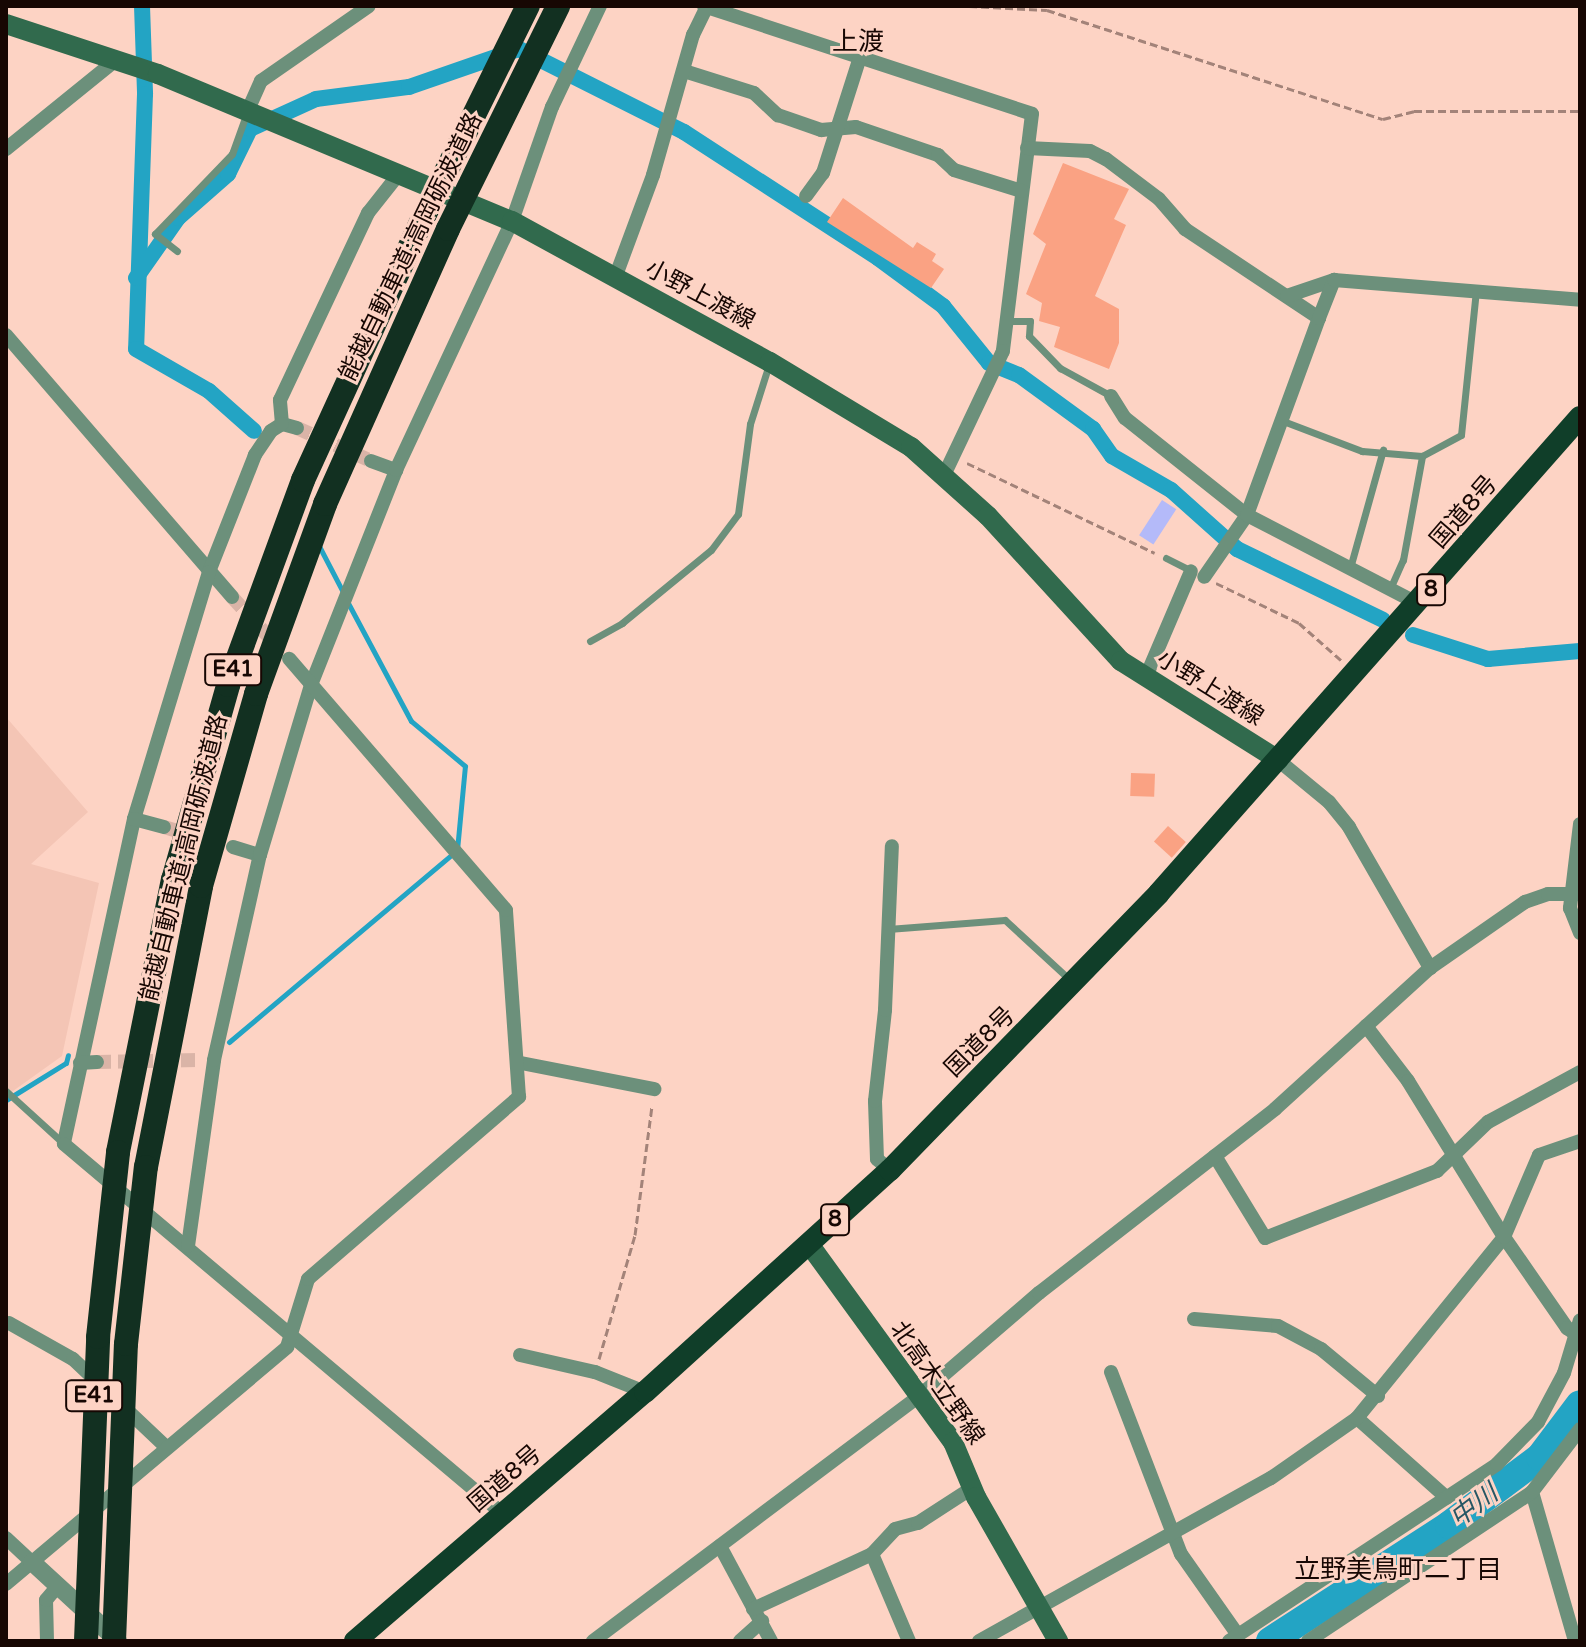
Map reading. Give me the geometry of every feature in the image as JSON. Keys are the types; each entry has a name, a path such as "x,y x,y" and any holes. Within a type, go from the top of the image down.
{"highway":[{"name":"能越自動車道;高岡砺波道路","path":"86,1641 94,1393 118,1152 173,880 228,685 303,480 425,214 528,6"},
{"name":"能越自動車道;高岡砺波道路","path":"116,1641 125,1359 146,1167 192,927 256,694 325,504 448,229 558,6"},
{"name":"国道8号","path":"355,1641 645,1392 890,1170 1073,983 1278,760 1419,604 1580,417"}],"main road":[{"name":"小野上渡線","path":"6,24 158,74 512,221 770,362 949,465 1121,661 1145,679 1278,760"},
{"name":"北高木立野線","path":"809,1244 953,1442 972,1488 1058,1641"}],"street":[{"path":"248,110 261,81 369,6"},
{"path":"188,1246 214,1060 260,855 311,685 396,470 512,221 552,107 600,6"},
{"path":"615,278 706,7 1032,114 1003,351 949,465"},
{"path":"806,196 823,173 860,57"},
{"path":"6,149 117,59"},
{"path":"684,71 754,93 778,115 821,130 856,127 938,155 954,170 1022,191"},
{"path":"1027,148 1090,151 1106,159 1159,199 1185,229 1319,318"},
{"path":"282,424 280,400 368,213 398,175"},
{"path":"1287,296 1334,280 1580,300"},
{"path":"1145,679 1198,574 1231,542 1247,515 1334,280"},
{"path":"6,335 232,597"},
{"path":"1111,396 1125,418 1247,515 1349,571 1419,604"},
{"path":"297,428 282,424 271,431 255,455 209,572 134,819 64,1144 294,1334 503,1514"},
{"path":"371,461 396,470"},
{"path":"6,1584 287,1347 294,1334 308,1279 519,1097 521,1063 506,910 289,659"},
{"path":"1278,760 1329,802 1349,827 1430,968"},
{"path":"134,819 164,827"},
{"path":"1580,824 1576,894 1580,933"},
{"path":"890,1170 877,1159 875,1101 885,1010 886,929 892,846"},
{"path":"233,847 260,855"},
{"path":"593,1641 918,1397 1039,1293 1215,1156 1430,968 1525,902 1576,894"},
{"path":"1111,1372 1172,1533 1233,1638 1497,1464 1538,1422 1564,1373 1579,1331 1567,1328 1366,1026"},
{"path":"198,1060 214,1060"},
{"path":"80,1063 97,1062"},
{"path":"521,1063 654,1089"},
{"path":"1215,1156 1265,1238 1437,1171 1456,1159 1488,1122 1580,1072"},
{"path":"979,1641 1271,1478 1357,1418 1378,1396 1504,1237 1539,1155 1580,1141"},
{"path":"1194,1319 1278,1326 1321,1349 1378,1396"},
{"path":"9,1323 73,1359 167,1448"},
{"path":"520,1355 595,1372 645,1392"},
{"path":"1357,1418 1447,1498"},
{"path":"1308,1641 1532,1492 1580,1429"},
{"path":"740,1641 757,1615 872,1554 895,1529 918,1523 972,1488"},
{"path":"1532,1492 1575,1641"},
{"path":"6,1538 116,1641"},
{"path":"720,1546 771,1641"},
{"path":"872,1554 909,1641"},
{"path":"47,1641 46,1600 57,1587"}],"lane":[{"path":"177,251 155,234 232,154 248,110"},
{"path":"1283,421 1362,451 1383,450 1411,459 1461,435 1476,291"},
{"path":"1007,321 1030,321 1029,336 1060,368 1111,396"},
{"path":"590,641 622,623 711,550 738,514 750,424 770,362"},
{"path":"1349,571 1383,450"},
{"path":"1389,591 1403,560 1422,456"},
{"path":"1166,558 1198,574"},
{"path":"886,929 1005,920 1073,983"},
{"path":"7,1092 64,1144"}],"path":[{"path":"969,6 1047,10 1383,119 1414,111 1580,111"},
{"path":"949,465 1166,558"},
{"path":"1198,574 1299,623 1355,673"},
{"path":"595,1372 635,1235 654,1089"}],"shaded area":[{"path":"1162,500 1176,509 1153,544 1139,535"},
{"path":"6,717 88,812 31,864 99,883 62,1056 6,1096"}],"building":[{"path":"1063,163 1129,189 1114,219 1126,225 1095,296 1119,309 1119,343 1109,369 1054,347 1060,327 1039,321 1042,303 1026,294 1046,244 1033,234"},
{"path":"843,198 913,248 917,242 936,254 932,261 944,269 931,288 827,222"},
{"path":"1131,773 1155,774 1154,797 1130,796"},
{"path":"1168,826 1186,842 1172,858 1154,842"}],"waterway":[{"path":"142,6 145,94 136,349 209,391 254,431"},
{"path":"136,278 178,218 228,174 250,129 316,99 409,87 519,49 684,132 878,258 943,306 989,363 1019,375 1093,429 1112,456 1171,490 1237,549 1383,620"},
{"path":"319,546 344,594"},
{"path":"229,1042 457,850 465,766 411,721 348,603"},
{"path":"1413,635 1488,659 1580,651"},
{"path":"6,1100 66,1063 68,1055"},
{"name":"中川","path":"1270,1641 1449,1525 1540,1457 1580,1404"}],"tunnel":[{"path":"297,428 371,461"},
{"path":"232,597 277,646"},
{"path":"164,827 221,844"},
{"path":"97,1062 198,1060"}],"district":[{"name":"上渡","path":"858,42"},
{"name":"立野美鳥町二丁目","path":"1398,1570"}]}
